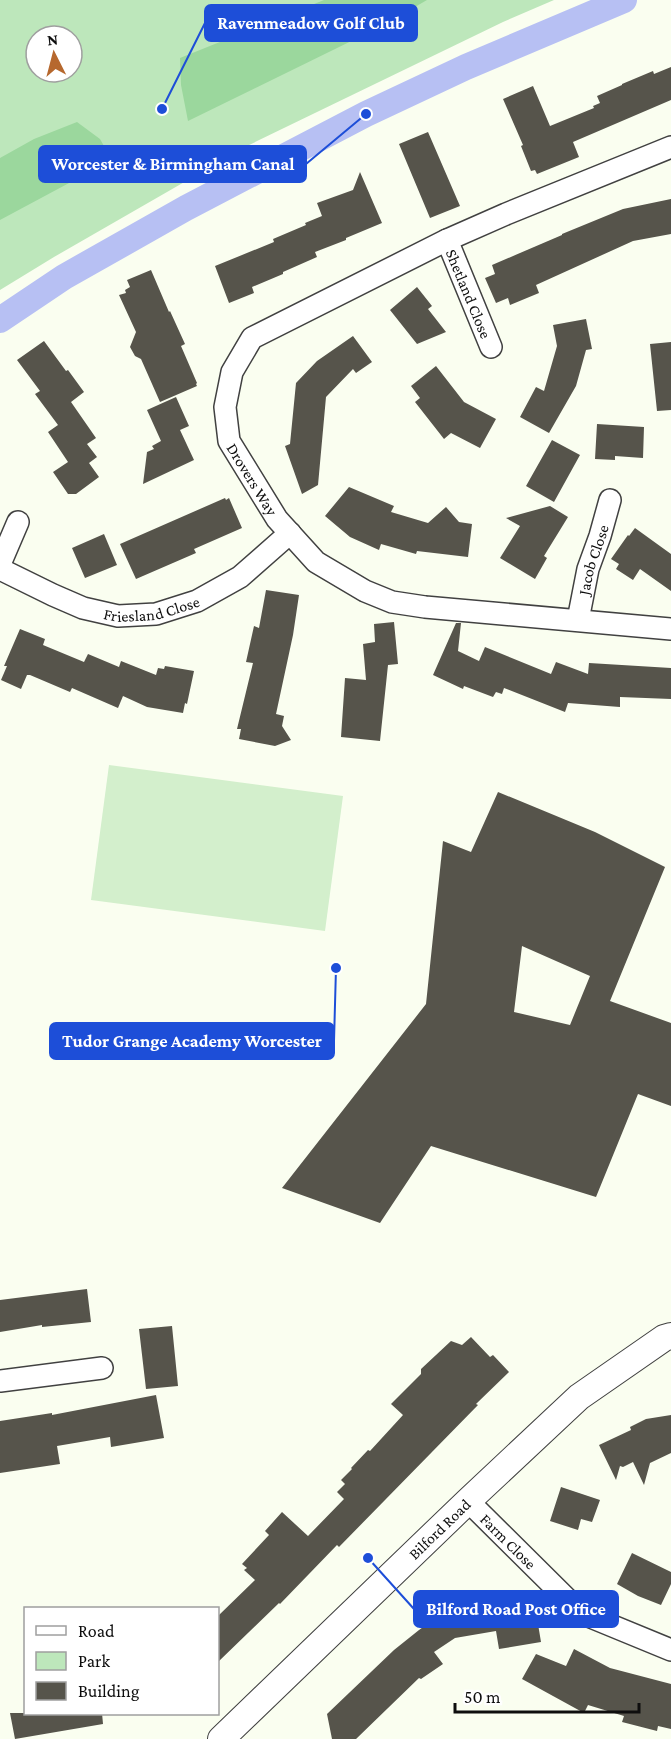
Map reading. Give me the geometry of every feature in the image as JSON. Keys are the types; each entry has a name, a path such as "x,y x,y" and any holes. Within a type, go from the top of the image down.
{"street":[{"name":"Drovers Way","path":"671,147 447,240 252,338 232,372 225,406 229,441 277,519 316,562 365,591 392,602 425,607 671,629"},
{"name":"Shetland Close","path":"447,240 491,347"},
{"name":"Jacob Close","path":"579,620 588,569 610,500"},
{"path":"0,564 18,522"},
{"name":"Friesland Close","path":"0,569 83,608 118,615 156,614 197,601 240,577 290,533"},
{"name":"Bilford Road","path":"221,1739 579,1397 664,1338 671,1336"},
{"path":"0,1381 102,1368"},
{"name":"Farm Close","path":"468,1501 580,1613 671,1650"}],"green space":[{"path":"0,0 554,0 503,22 247,146 0,290"},
{"path":"324,0 427,0 384,25 188,121 181,85 180,58"},
{"path":"77,122 100,139 112,160 0,220 0,158 34,139"},
{"path":"109,765 343,796 325,931 91,900"}],"building":[{"path":"671,67 671,100 573,142 579,157 537,174 535,170 531,171 521,146 523,145 503,99 533,86 550,126 594,108 593,106 600,103 597,96 653,71 654,74"},
{"path":"428,132 460,206 430,218 399,144"},
{"path":"360,172 382,223 315,252 317,257 252,287 254,293 229,303 215,266 274,242 273,239 322,216 317,203 353,190"},
{"path":"671,199 671,234 633,241 536,285 539,293 510,305 508,298 496,303 485,278 495,274 492,265 623,209"},
{"path":"151,270 185,344 181,346 197,383 197,386 160,402 141,359 135,356 130,347 136,332 119,295 126,293 125,290 130,287 127,280"},
{"path":"417,287 432,306 428,309 446,332 417,344 390,310"},
{"path":"586,319 592,349 586,350 576,386 549,433 520,417 536,387 544,391 557,346 553,325"},
{"path":"353,336 372,362 356,373 353,369 326,397 318,485 302,494 285,446 290,444 296,383 317,361"},
{"path":"44,341 84,392 71,402 96,438 87,444 97,457 89,463 99,477 76,494 68,494 53,472 68,462 48,432 58,425 35,394 40,391 17,360"},
{"path":"671,342 671,410 657,411 650,344"},
{"path":"436,366 464,402 496,419 480,448 451,433 444,439 415,402 420,398 411,386"},
{"path":"176,397 189,426 180,430 194,460 143,484 147,452 154,449 152,446 161,441 147,410"},
{"path":"597,424 644,427 643,458 615,456 615,460 595,459"},
{"path":"552,440 580,455 554,502 526,486"},
{"path":"349,487 394,506 391,512 428,523 446,507 459,522 472,524 468,557 417,551 416,554 381,544 379,550 350,537 325,516"},
{"path":"225,498 226,500 229,498 242,528 194,549 196,553 136,579 120,544"},
{"path":"550,506 568,517 544,556 547,558 535,579 500,558 520,526 506,518"},
{"path":"635,528 671,554 671,591 640,569 633,580 616,569 619,564 611,559"},
{"path":"104,534 117,565 85,578 72,548"},
{"path":"266,590 299,595 276,714 284,716 282,726 291,740 275,746 239,739 241,729 237,729 253,663 246,662 254,626 259,628"},
{"path":"394,622 398,664 388,665 380,741 341,737 345,678 366,680 363,644 375,642 374,624"},
{"path":"456,623 461,623 458,651 479,661 485,647 551,674 556,662 588,674 589,663 671,668 671,699 620,697 620,707 568,703 565,712 504,688 502,694 496,692 493,697 464,686 463,689 433,675"},
{"path":"20,629 45,639 43,645 84,662 88,654 119,667 121,661 156,675 158,668 164,669 165,666 194,671 183,713 147,707 123,696 118,708 72,688 70,692 30,675 27,675 21,689 1,680 7,666 4,666"},
{"path":"498,792 595,832 665,867 610,1001 671,1023 671,1106 638,1094 596,1197 431,1146 380,1223 282,1188 426,1004 443,841 471,852","holes":["522,946 590,976 570,1025 514,1012"]},
{"path":"87,1289 91,1322 42,1327 42,1325 0,1332 0,1300"},
{"path":"172,1326 178,1386 146,1389 139,1329"},
{"path":"471,1337 490,1357 493,1355 509,1372 339,1547 337,1545 280,1604 219,1661 219,1615 255,1580 244,1570 247,1568 242,1564 269,1535 265,1531 282,1512 308,1536 344,1499 337,1492 345,1484 341,1480 403,1415 391,1404 421,1374 421,1369 451,1341 462,1345"},
{"path":"156,1395 164,1438 111,1447 110,1437 57,1446 60,1464 0,1473 0,1421 52,1413 52,1415"},
{"path":"671,1415 671,1453 650,1463 644,1485 633,1462 623,1467 620,1466 616,1480 599,1445 631,1430 630,1427 646,1419"},
{"path":"561,1487 600,1500 592,1522 581,1519 578,1530 550,1521"},
{"path":"632,1553 671,1572 671,1584 661,1605 617,1584"},
{"path":"533,1594 541,1642 499,1649 496,1631 455,1638 434,1652 443,1664 421,1679 419,1678 356,1739 332,1739 327,1714 394,1650 419,1630 447,1610 469,1606 469,1604"},
{"path":"574,1649 610,1668 671,1684 671,1729 658,1726 657,1731 622,1722 624,1716 588,1705 584,1713 522,1679 536,1654 566,1666"},
{"path":"10,1713 102,1715 103,1724 15,1739"}],"waterway":[{"path":"0,320 64,277 186,208 366,114 466,67 624,0"}],"place":[{"name":"Ravenmeadow Golf Club","path":"162,109"},
{"name":"Worcester & Birmingham Canal","path":"366,114"},
{"name":"Tudor Grange Academy Worcester","path":"336,968"},
{"name":"Bilford Road Post Office","path":"368,1558"}]}
